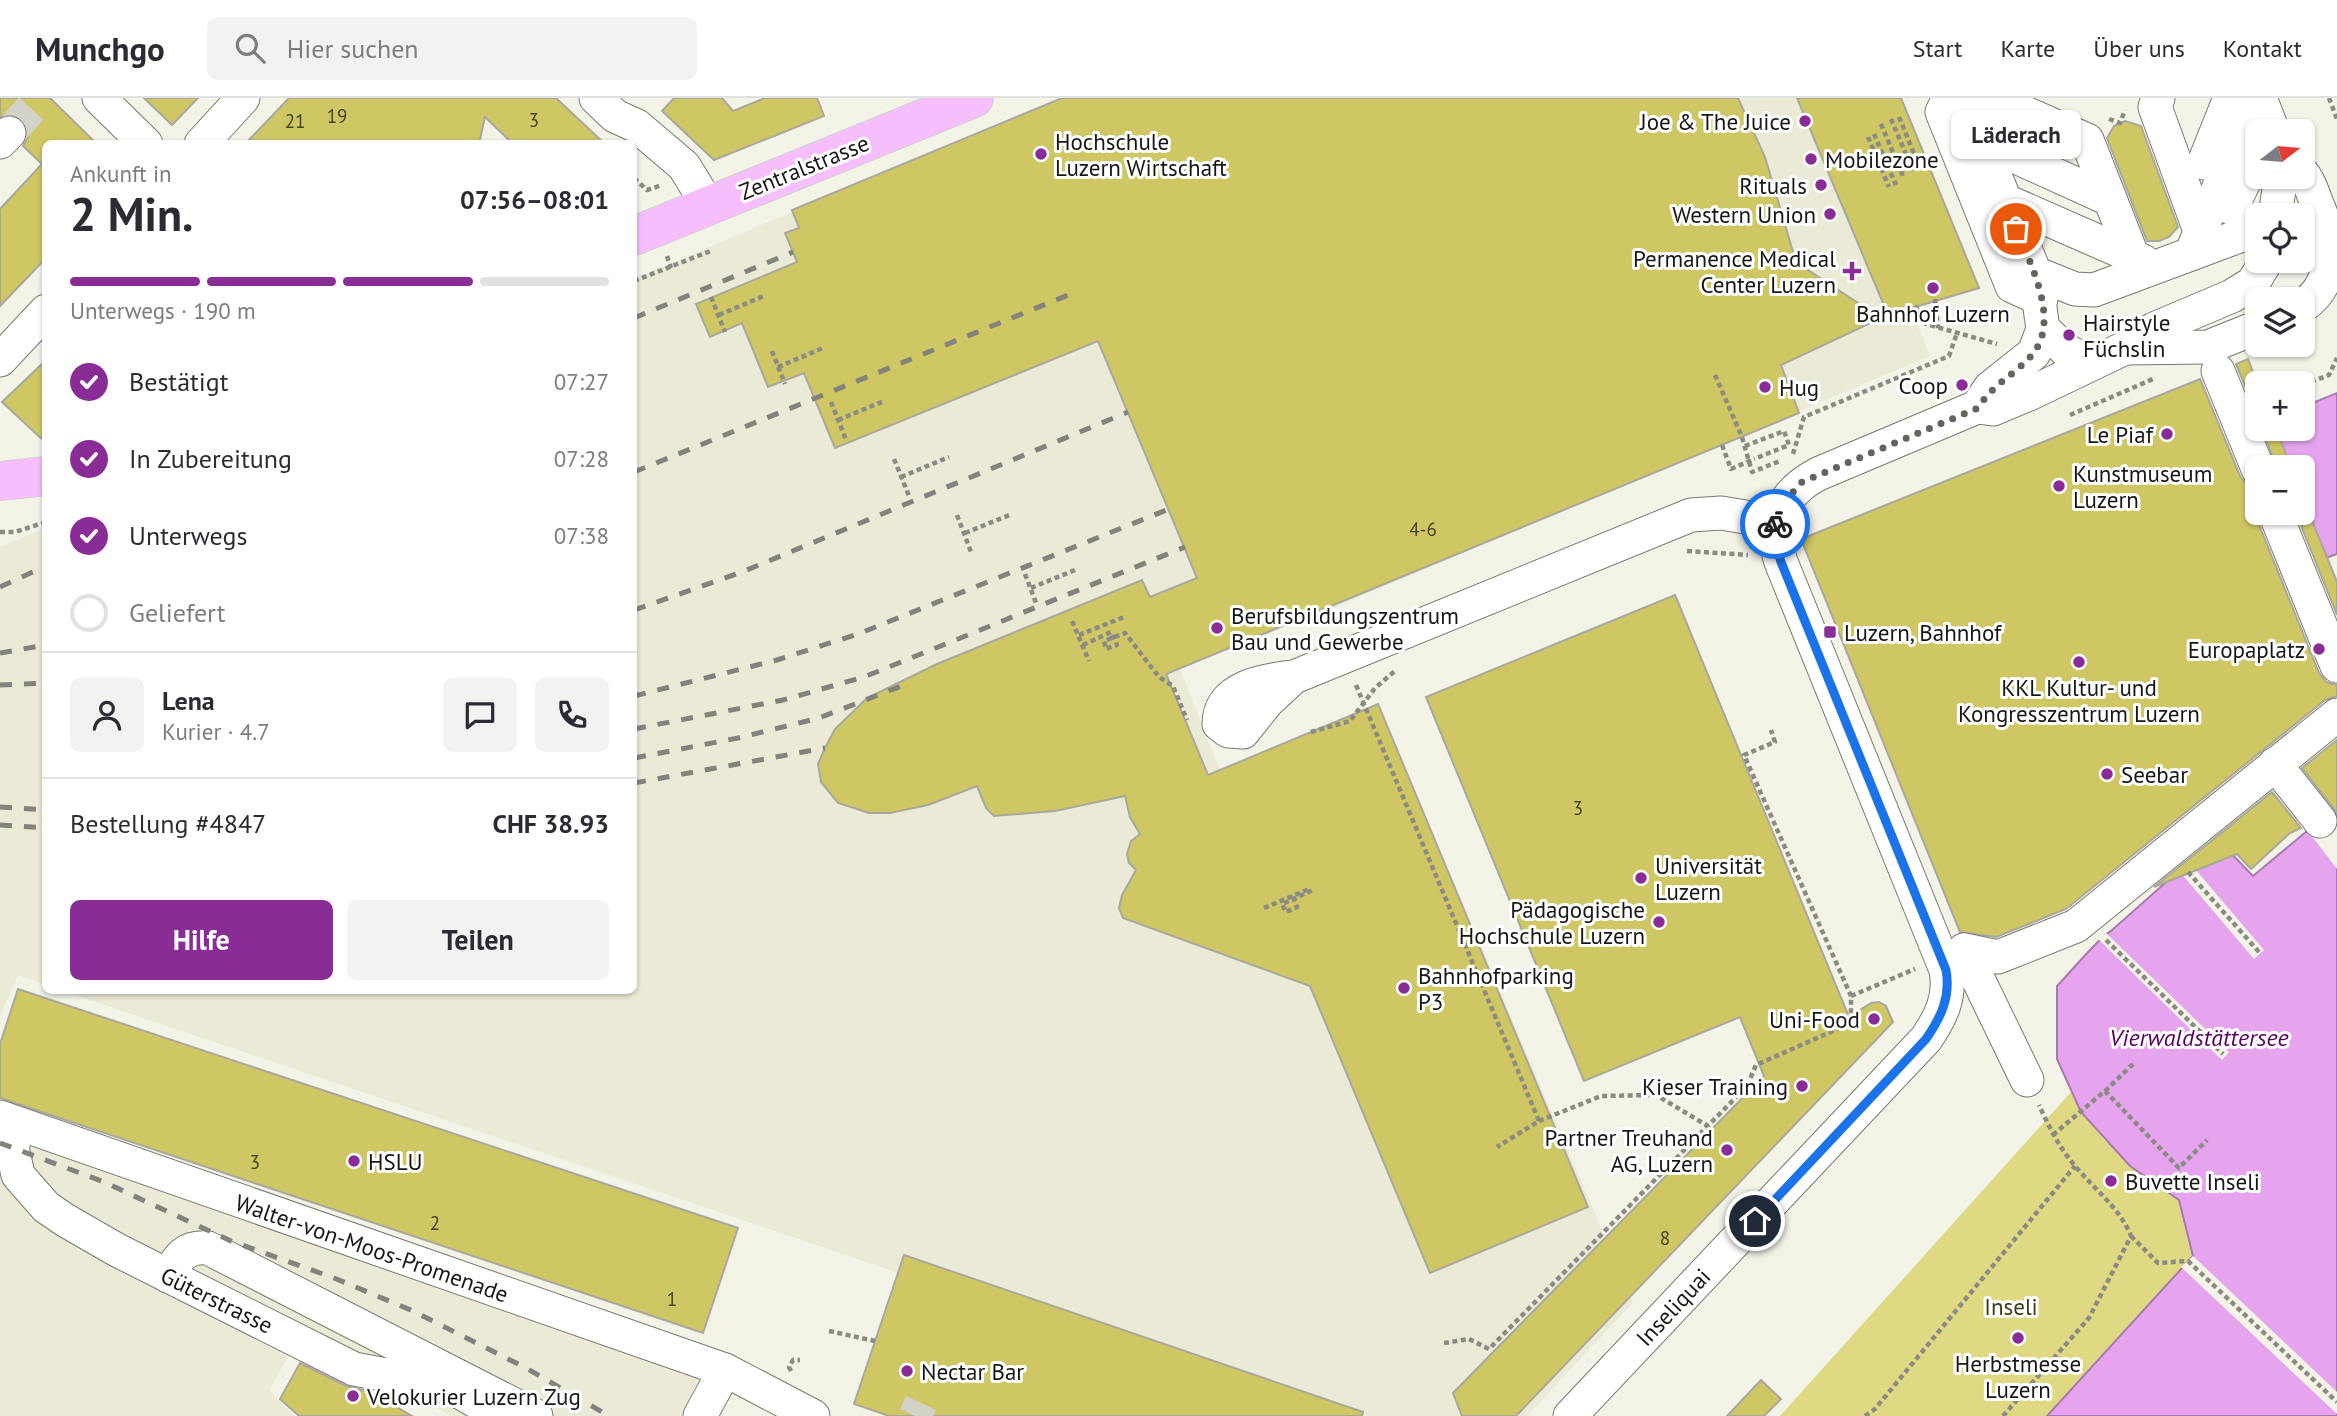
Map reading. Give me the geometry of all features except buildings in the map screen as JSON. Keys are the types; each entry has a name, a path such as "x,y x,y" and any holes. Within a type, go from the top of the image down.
{"main road":[{"name":"Zentralstrasse","path":"637,235 957,101"},
{"path":"0,450 25,479"}],"street":[{"path":"99,98 142,140"},
{"path":"205,140 243,98"},
{"path":"2158,98 2155,107 2194,221"},
{"path":"2166,137 2181,98"},
{"path":"2194,221 2206,98"},
{"path":"2194,221 2230,98"},
{"path":"614,104 684,166 708,205"},
{"path":"2125,233 2094,290 2075,289 2040,301 2012,286 1942,112 1983,143 2125,233 2194,221 2245,231"},
{"path":"1983,143 2125,233"},
{"path":"1983,143 2125,233"},
{"path":"1983,143 2040,301 2067,351 2090,363"},
{"path":"2194,221 2245,150"},
{"path":"2194,221 2245,150"},
{"path":"2310,189 2323,216 2333,253 2332,272 2323,289 2315,296"},
{"path":"1294,677 1352,664 1682,518 1710,512 1776,536 1783,503 1802,482 1978,408 1993,409 2124,348 2154,329 2232,296 2253,282 2259,273"},
{"path":"1978,408 1990,388 2034,353 2040,301"},
{"path":"0,360 42,315"},
{"path":"2124,348 2208,347 2245,332"},
{"path":"2218,371 2252,455"},
{"path":"2280,525 2337,666"},
{"name":"Inseliquai","path":"1570,1416 1903,1064 1926,1039 1943,1011 1948,982 1946,970 1776,536"},
{"path":"2027,1080 1997,1037 1964,950 1998,957 2076,926 2094,926 2177,859 2275,764 2337,715"},
{"path":"2275,764 2320,821"},
{"name":"Güterstrasse","path":"10,1121 14,1163 18,1175 46,1207 117,1250 354,1369 451,1387 502,1416"},
{"name":"Walter-von-Moos-Promenade","path":"10,1121 725,1370 813,1416"},
{"path":"169,1276 178,1257 192,1247 208,1248 536,1416"},
{"path":"700,1416 725,1370"}],"path":[{"path":"2329,98 2337,119"},
{"path":"1899,117 1920,167"},
{"path":"1891,120 1913,171"},
{"path":"1881,124 1903,176"},
{"path":"1874,134 1896,185"},
{"path":"1868,137 1889,187"},
{"path":"637,181 647,190 673,181"},
{"path":"637,280 713,250"},
{"path":"719,315 766,295"},
{"path":"711,297 725,332"},
{"path":"1936,299 1938,329"},
{"path":"1914,306 1926,324 2000,345"},
{"path":"1715,375 1747,445 1752,472 1793,455 1804,417 1949,356 1957,333"},
{"path":"778,367 823,348"},
{"path":"772,351 785,384"},
{"path":"2315,380 2329,375 2337,358"},
{"path":"2070,415 2163,374"},
{"path":"838,420 884,401"},
{"path":"831,402 846,440"},
{"path":"1722,445 1731,469 1790,445 1784,431 1747,445"},
{"path":"901,477 949,457"},
{"path":"894,459 909,496"},
{"path":"957,514 971,552"},
{"path":"965,533 1012,514"},
{"path":"0,532 15,532 42,523"},
{"path":"1682,552 1733,556 1776,536"},
{"path":"1031,588 1075,570"},
{"path":"1025,574 1037,603"},
{"path":"1079,635 1124,617"},
{"path":"1072,621 1089,661"},
{"path":"1083,645 1111,632 1117,645 1106,649 1104,641 1115,637 1125,634"},
{"path":"1352,664 1539,1121"},
{"path":"1311,732 1349,721 1382,681 1400,668"},
{"path":"1444,1343 1469,1339 1489,1349 1747,1086 1756,1065 1851,1023 1851,996 1744,755 1775,742 1771,730"},
{"path":"2177,859 2259,953"},
{"path":"1264,908 1292,897 1311,890 1303,895 1292,899 1282,904 1286,912 1297,907 1292,897"},
{"path":"2094,926 2223,1054"},
{"path":"1851,996 1918,968"},
{"path":"2053,1135 2133,1064"},
{"path":"2027,1080 2053,1135 2075,1167 2123,1216 2131,1236 2158,1263 2188,1261 2337,1402"},
{"path":"2105,1091 2179,1168 2207,1140"},
{"path":"1497,1147 1539,1121 1601,1096 1656,1095 1708,1126"},
{"path":"1865,1416 1875,1409 2075,1167"},
{"path":"2003,1416 2089,1318 2131,1236"},
{"path":"829,1331 875,1341"},
{"path":"792,1373 789,1367 793,1360 800,1360"}],"shaded area":[{"path":"1062,98 1826,98 1930,356 1335,607 1180,669 1220,770 1378,704 1633,1303 1527,1416 1311,1416 846,1255 72,994 637,994 637,278"},
{"path":"42,529 42,983 18,975 0,1016 0,547"},
{"path":"0,1100 712,1362 688,1416 451,1416 315,1343 296,1343 269,1390 294,1416 0,1416"}],"green space":[{"name":"Inseli","path":"2071,1092 2080,1109 2104,1139 2132,1165 2179,1200 2193,1256 2046,1416 1780,1416"}],"water":[{"path":"2337,393 2337,554 2318,561 2304,525 2315,525 2315,455 2276,455 2270,441 2315,441 2315,402"},
{"name":"Vierwaldstättersee","path":"2337,806 2337,1416 2047,1416 2193,1256 2179,1200 2130,1166 2081,1112 2057,1059 2057,986 2100,940 2216,838 2253,876"}],"pier":[{"path":"2329,813 2337,823 2337,869 2308,831"},
{"path":"2190,863 2264,950 2254,959 2180,872"},
{"path":"2106,933 2229,1052 2222,1060 2098,939"},
{"path":"2193,1256 2337,1392 2337,1414 2181,1267"}],"tunnel":[{"path":"9,133 41,98"},
{"path":"915,1416 921,1403"}],"railway":[{"path":"637,317 793,252"},
{"path":"637,471 1078,291"},
{"path":"637,609 742,572 1128,412"},
{"path":"637,695 777,660 858,634 1169,509"},
{"path":"637,728 783,700 864,677 1185,547"},
{"path":"0,587 42,568"},
{"path":"0,653 42,646"},
{"path":"0,685 42,683"},
{"path":"637,757 738,738 819,718 909,683"},
{"path":"637,782 825,748"},
{"path":"0,807 42,810"},
{"path":"0,825 42,828"},
{"path":"0,1143 104,1182 231,1241 334,1278 413,1311 526,1368 609,1416"}],"way so far":[{"path":"1775,524 1783,503 1802,482 1978,408 1990,388 2019,368 2034,353 2043,330 2041,299 2035,273 2016,229"}],"place":[{"name":"Joe & The Juice","path":"1805,121"},
{"name":"Hochschule Luzern Wirtschaft","path":"1041,154"},
{"name":"Mobilezone","path":"1811,159"},
{"name":"Rituals","path":"1821,185"},
{"name":"Western Union","path":"1830,214"},
{"name":"Läderach","path":"2016,229"},
{"name":"Permanence Medical Center Luzern","path":"1852,271"},
{"name":"Bahnhof Luzern","path":"1933,288"},
{"name":"Hairstyle Füchslin","path":"2069,335"},
{"name":"Coop","path":"1962,385"},
{"name":"Hug","path":"1765,387"},
{"name":"Le Piaf","path":"2167,434"},
{"name":"Kunstmuseum Luzern","path":"2059,486"},
{"name":"Berufsbildungszentrum Bau und Gewerbe","path":"1217,628"},
{"name":"Luzern, Bahnhof","path":"1830,632"},
{"name":"Europaplatz","path":"2319,649"},
{"name":"KKL Kultur- und Kongresszentrum Luzern","path":"2079,662"},
{"name":"Seebar","path":"2107,774"},
{"name":"Universität Luzern","path":"1641,878"},
{"name":"Pädagogische Hochschule Luzern","path":"1659,922"},
{"name":"Bahnhofparking P3","path":"1404,988"},
{"name":"Uni-Food","path":"1874,1019"},
{"name":"Kieser Training","path":"1802,1086"},
{"name":"Partner Treuhand AG, Luzern","path":"1727,1150"},
{"name":"HSLU","path":"354,1161"},
{"name":"Buvette Inseli","path":"2111,1181"},
{"name":"Herbstmesse Luzern","path":"2018,1338"},
{"name":"Nectar Bar","path":"907,1371"},
{"name":"Velokurier Luzern Zug","path":"353,1396"}],"route":[{"path":"1755,1221 1926,1039 1943,1011 1948,982 1946,970 1781,562 1774,540 1775,524"}]}
